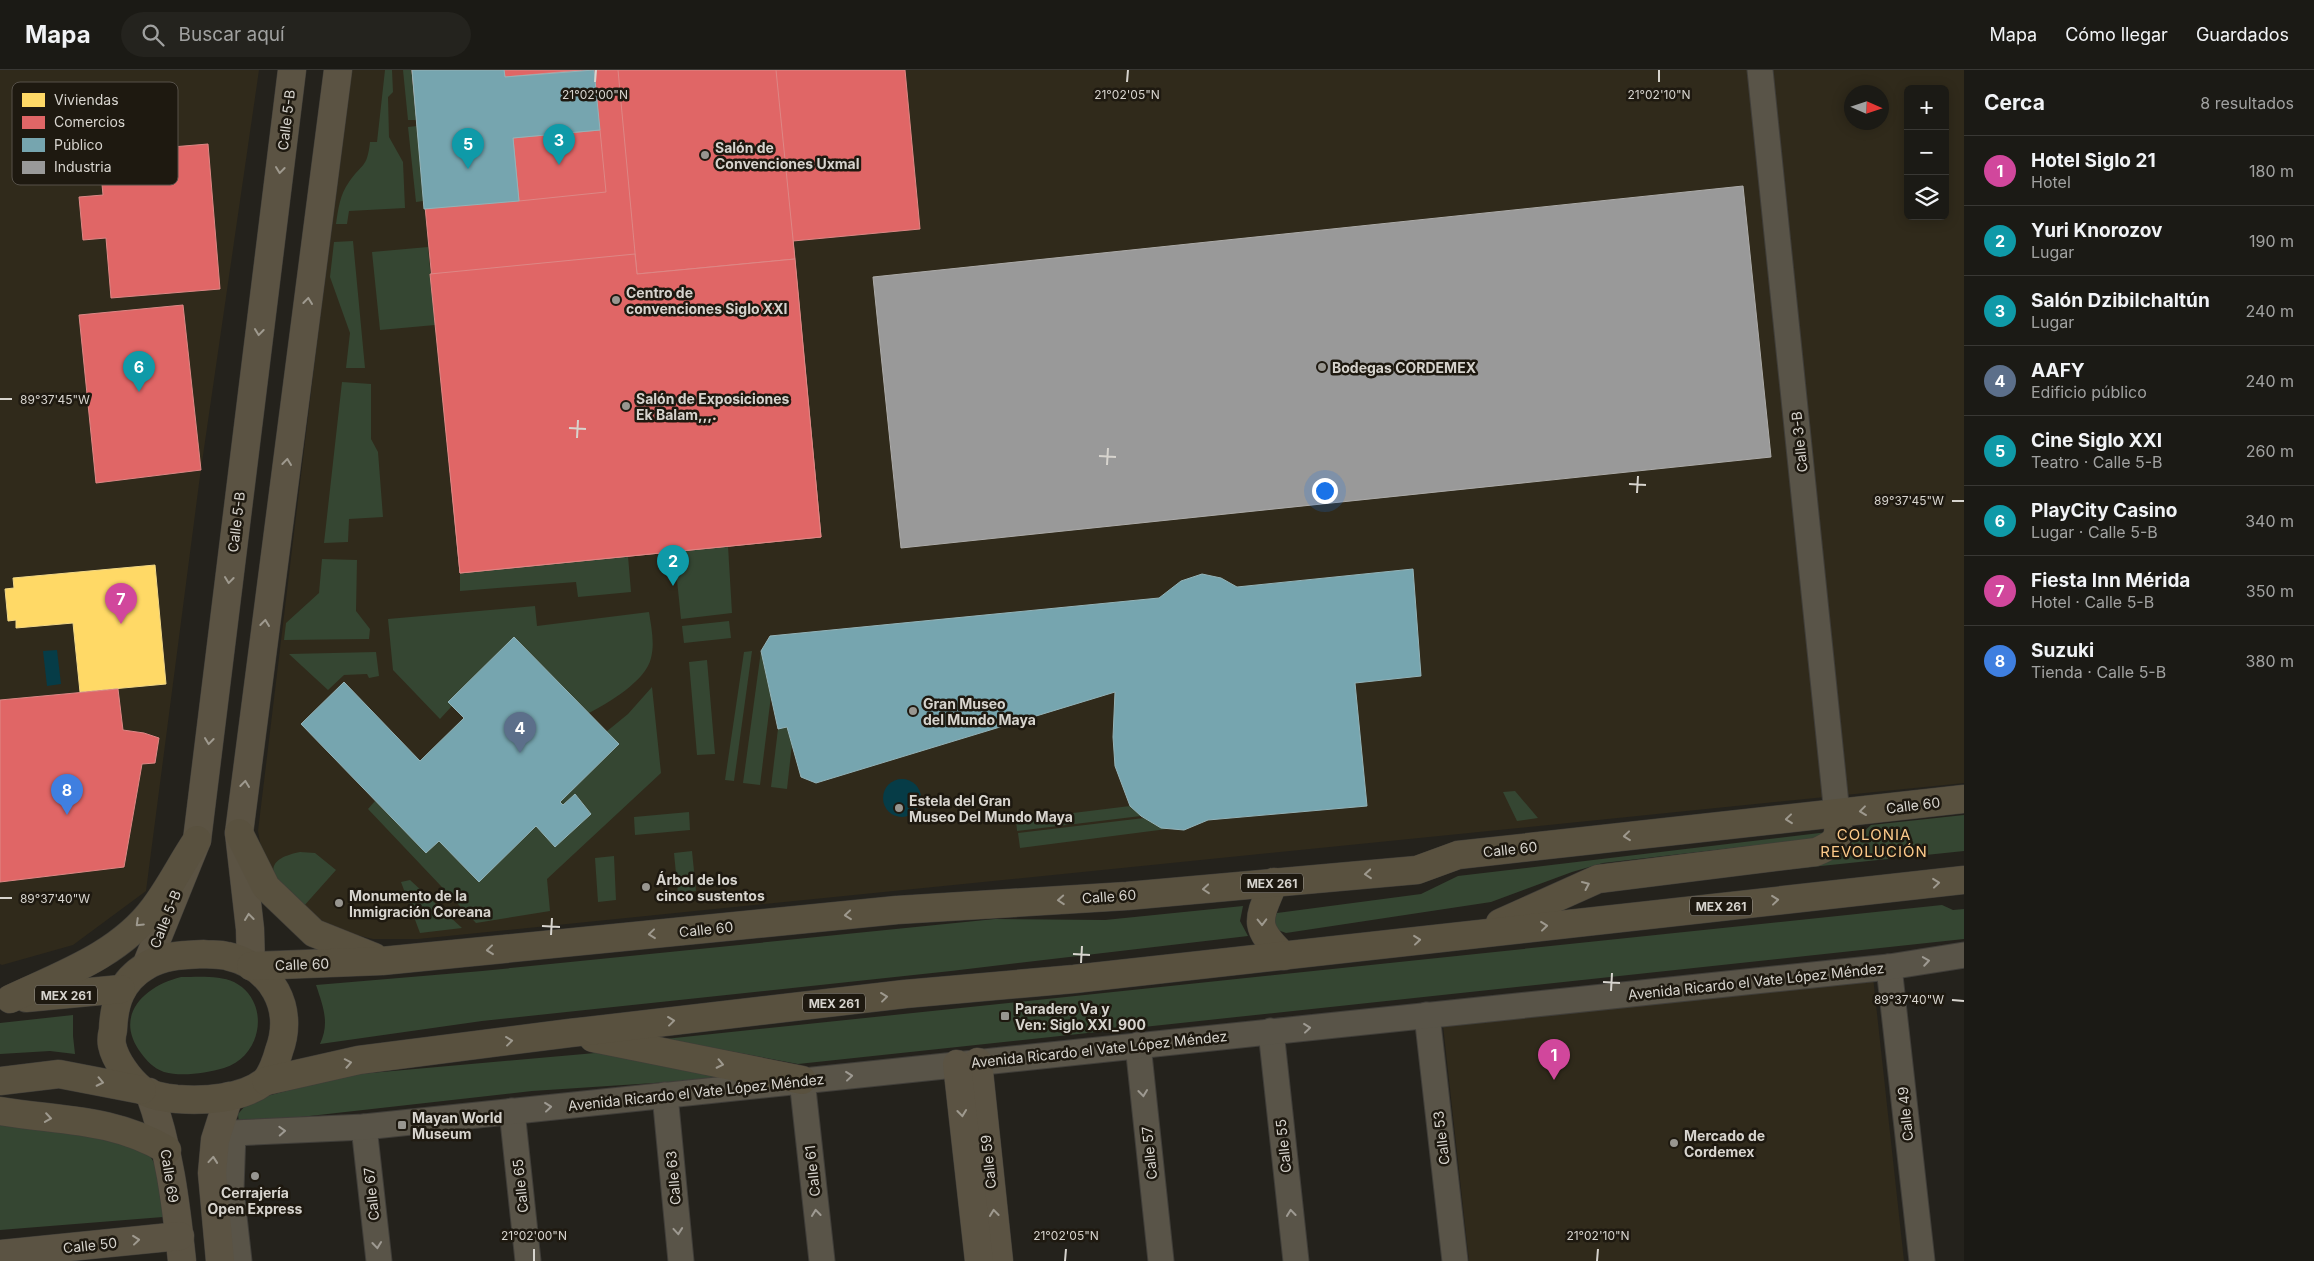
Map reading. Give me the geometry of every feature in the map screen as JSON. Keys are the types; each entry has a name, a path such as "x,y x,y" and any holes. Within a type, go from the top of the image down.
{"main road":[{"name":"Calle 60","path":"251,966 382,961 897,910 1127,896 1417,870 1458,855 1964,799"},
{"path":"1478,933 1598,879 1816,852 1832,845 1836,841 1839,832 1837,814"},
{"path":"239,833 266,887 314,933 382,961"},
{"path":"5,1000 95,959 119,942 153,909 197,840"},
{"name":"MEX 261","path":"266,1081 359,1060 570,1033 905,994 1074,979 1964,880"},
{"path":"1274,882 1260,917 1261,930 1284,956"},
{"path":"0,1081 59,1074 176,1099 229,1096 248,1090 266,1081 284,1038 284,1018 279,998 272,982 251,966 227,956 204,954 165,958 146,966 121,989 114,1008 112,1045 125,1072 145,1091"},
{"name":"MEX 261","path":"5,1000 121,989"},
{"path":"570,1033 802,1080"},
{"path":"0,1111 98,1123 145,1137 166,1150"}],"street":[{"name":"Calle 5-B","path":"146,966 197,840 292,70"},
{"path":"251,966 250,929 239,833 338,70"},
{"name":"Calle 3-B","path":"1760,70 1837,814"},
{"name":"Avenida Ricardo el Vate López Méndez","path":"239,1261 232,1190 233,1133 364,1126 512,1111 1138,1044 1889,967 1964,955"},
{"name":"Calle 49","path":"1889,967 1922,1261"},
{"name":"Calle 53","path":"1427,1015 1455,1261"},
{"name":"Calle 55","path":"1271,1031 1296,1261"},
{"name":"Calle 57","path":"1138,1044 1161,1261"},
{"name":"Calle 59","path":"967,1063 979,1261"},
{"name":"Calle 59","path":"967,1063 999,1261"},
{"name":"Calle 61","path":"802,1080 822,1261"},
{"name":"Calle 69","path":"145,1091 161,1123 181,1248"},
{"name":"Calle 63","path":"666,1095 681,1261"},
{"path":"220,1261 212,1173 214,1140 229,1096"},
{"name":"Calle 65","path":"512,1111 528,1261"},
{"name":"Calle 67","path":"364,1126 378,1261"},
{"name":"Calle 50","path":"0,1254 181,1248"}],"shaded area":[{"path":"0,70 259,70 200,476 146,891 73,945 0,964"},
{"path":"350,70 1964,70 1964,783 418,939 373,939 326,928 264,864 258,831"},
{"name":"Mercado de Cordemex","path":"1873,977 1904,1261 1469,1261 1443,1025"}],"green space":[{"path":"385,70 392,70 393,92 388,97 389,137 403,162 405,208 349,211 347,224 336,224 343,192 365,162 370,142 377,142"},
{"path":"403,70 412,70 417,120 408,120"},
{"path":"417,126 423,201 416,202 408,127"},
{"path":"353,241 365,368 346,368 350,333 330,277 334,242"},
{"path":"428,247 435,325 380,330 372,252"},
{"path":"342,382 371,384 371,439 378,452 383,517 349,519 348,542 324,543"},
{"path":"728,546 732,613 681,619 674,551"},
{"path":"628,556 631,592 578,597 576,582 460,591 460,573"},
{"path":"322,559 357,560 356,611 370,629 369,639 284,640 286,623 319,593"},
{"path":"535,606 537,626 649,612 653,646 648,667 634,683 589,713 514,637 448,702 452,706 440,719 393,670 388,619"},
{"path":"729,621 731,638 684,643 682,626"},
{"path":"752,651 734,781 725,780 744,652"},
{"path":"761,651 771,696 760,785 743,783"},
{"path":"376,652 379,676 369,678 367,674 344,675 328,690 289,654"},
{"path":"707,660 715,754 697,755 689,662"},
{"path":"652,687 661,773 547,879 550,911 476,923 368,809 375,801 426,853 439,841 479,882 536,826 555,846 591,814 575,794 563,805 560,802 619,744 606,732 628,714"},
{"path":"787,727 792,744 787,789 771,787 778,729"},
{"path":"1515,791 1538,818 1517,821 1503,792"},
{"path":"1130,806 1141,816 1017,831 1016,820"},
{"path":"689,812 690,830 635,835 634,817"},
{"path":"1964,815 1964,851 1594,890 1839,854 1871,825"},
{"path":"1144,818 1161,828 1167,829 1020,848 1018,833"},
{"path":"1828,832 1819,838 1603,863 1572,872 1491,902 1286,933 1275,929 1274,919 1277,913 1421,894 1458,876"},
{"path":"692,851 696,891 678,894 674,853"},
{"path":"300,852 315,853 336,870 303,907 280,884 273,869 276,862 285,856"},
{"path":"614,856 616,900 598,902 595,858"},
{"path":"410,880 462,928 420,933 401,882"},
{"path":"1942,905 1953,910 1964,909 1964,939 798,1064 665,1039"},
{"path":"1243,906 1240,921 1248,936 951,971 482,1021 320,1044 325,1029 325,1022 323,1007 316,985 482,971 995,919 1105,920"},
{"path":"181,977 222,978 234,982 246,991 254,1002 258,1028 254,1041 237,1062 224,1068 210,1071 178,1074 164,1072 148,1061 141,1053 133,1039 130,1027 132,1015 137,1004 155,987"},
{"path":"73,1015 75,1054 50,1051 0,1054 0,1023"},
{"path":"629,1050 718,1076 715,1079 532,1091 239,1124 238,1114 245,1106 259,1098 348,1075"},
{"path":"0,1120 121,1135 146,1150 155,1164 160,1178 163,1217 0,1230"}],"water":[{"path":"57,650 61,684 47,686 43,651"},
{"path":"902,779 909,780 915,785 920,791 920,805 915,811 909,816 902,817 895,816 889,811 884,805 883,798 884,791 889,785 895,780"}],"building: Viviendas":[{"path":"155,565 166,684 80,692 73,623 16,628 16,620 8,621 5,589 14,588 13,578"}],"building: Comercios":[{"name":"Centro de convenciones Siglo XXI","path":"412,70 905,70 920,229 793,241 821,537 460,573"},
{"path":"504,70 581,70 505,77"},
{"name":"Salón de Convenciones Uxmal","path":"618,70 776,70 795,259 637,274"},
{"path":"600,130 606,192 519,201 513,138"},
{"path":"208,144 220,289 111,298 106,238 83,240 79,197 103,195 102,185 178,185 178,146"},
{"name":"Salón de Exposiciones Ek Balam,,,.","path":"635,254 637,274 795,259 821,537 460,573 430,274"},
{"path":"183,305 201,470 96,483 79,315"},
{"path":"118,689 123,730 144,733 159,738 155,763 142,764 124,867 0,882 0,700"}],"building: Público":[{"path":"412,70 504,70 505,77 594,70 600,130 513,138 519,201 424,209"},
{"name":"Gran Museo del Mundo Maya","path":"1413,569 1421,676 1355,683 1367,806 1208,820 1184,830 1161,828 1141,816 1130,806 1115,766 1113,737 1115,692 816,783 801,777 787,727 778,729 761,651 770,636 1159,598 1181,581 1202,574 1221,578 1237,587"},
{"path":"514,637 619,744 560,802 563,805 575,794 591,814 555,847 536,826 479,882 439,841 426,853 301,724 344,682 420,761 464,718 448,702"}],"building: Industria":[{"name":"Bodegas CORDEMEX","path":"1743,186 1771,457 901,548 873,277"}],"place":[{"name":"Salón de Convenciones Uxmal","path":"705,155"},
{"name":"Salón Dzibilchaltún","path":"559,165"},
{"name":"Cine Siglo XXI","path":"468,169"},
{"name":"Centro de convenciones Siglo XXI","path":"616,300"},
{"name":"Bodegas CORDEMEX","path":"1322,367"},
{"name":"PlayCity Casino","path":"139,392"},
{"name":"Salón de Exposiciones Ek Balam,,,.","path":"626,406"},
{"name":"Yuri Knorozov","path":"673,586"},
{"name":"Fiesta Inn Mérida","path":"121,624"},
{"name":"Gran Museo del Mundo Maya","path":"913,711"},
{"name":"AAFY","path":"520,753"},
{"name":"Estela del Gran Museo Del Mundo Maya","path":"899,808"},
{"name":"Suzuki","path":"67,815"},
{"name":"Árbol de los cinco sustentos","path":"646,887"},
{"name":"Monumento de la Inmigración Coreana","path":"339,903"},
{"name":"Paradero Va y Ven: Siglo XXI_900","path":"1005,1016"},
{"name":"Hotel Siglo 21","path":"1554,1080"},
{"name":"Mayan World Museum","path":"402,1125"},
{"name":"Mercado de Cordemex","path":"1674,1143"},
{"name":"Cerrajería Open Express","path":"255,1176"}],"district":[{"name":"COLONIA REVOLUCIÓN","path":"1874,842"}]}
